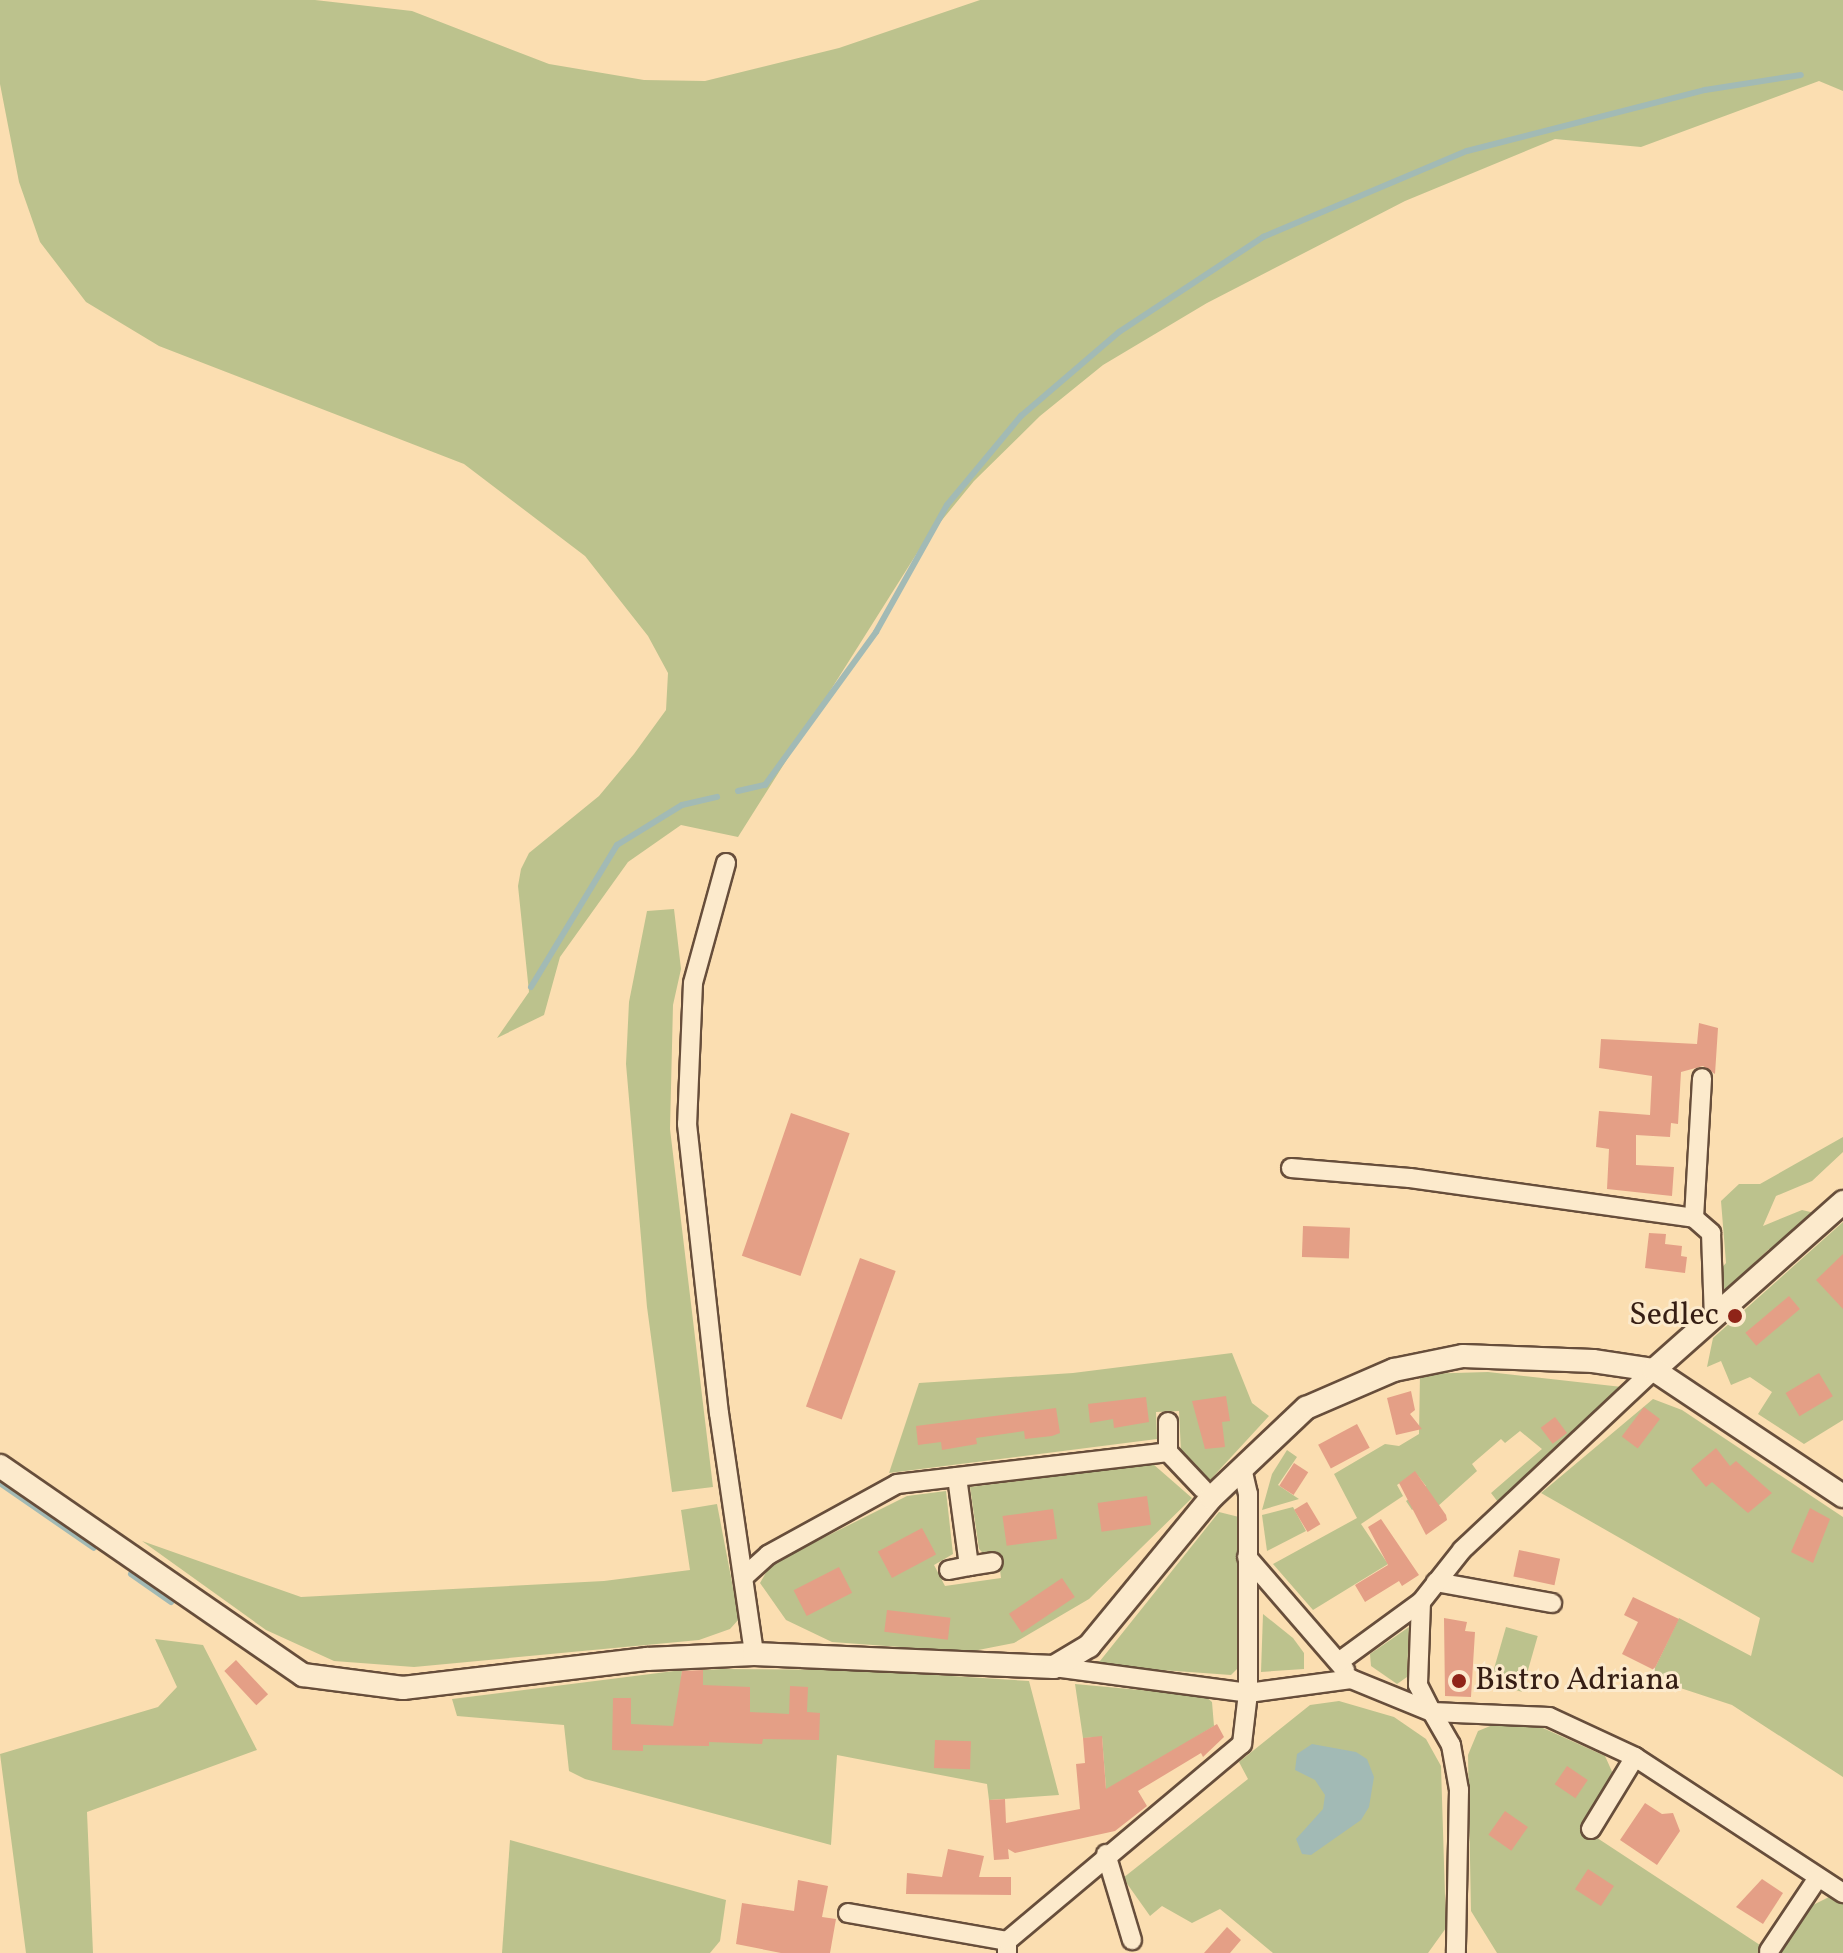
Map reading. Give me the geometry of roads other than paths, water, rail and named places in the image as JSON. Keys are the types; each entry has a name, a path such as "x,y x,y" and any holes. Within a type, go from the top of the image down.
{"street":[{"path":"726,863 693,983 687,1124 719,1413 746,1575 754,1654"},
{"path":"1694,1218 1702,1078"},
{"path":"1291,1168 1410,1178 1694,1218 1711,1233 1714,1318"},
{"path":"1340,1661 1421,1602 1462,1550 1654,1370 1843,1202"},
{"path":"1054,1667 1089,1646 1242,1467 1306,1408 1394,1370 1463,1356 1593,1361 1654,1370 1843,1496"},
{"path":"1168,1422 1168,1452 1203,1489"},
{"path":"746,1575 768,1555 897,1484 1168,1452"},
{"path":"0,1466 303,1675 403,1688 647,1659 754,1654 1054,1667 1248,1693 1351,1679 1432,1712 1549,1717 1635,1757 1817,1879 1843,1893"},
{"path":"848,1913 1007,1947 1106,1854 1242,1744 1248,1693 1247,1557 1242,1467"},
{"path":"957,1477 969,1566"},
{"path":"1247,1557 1300,1622 1340,1661 1351,1679"},
{"path":"949,1570 993,1562"},
{"path":"1436,1582 1552,1603"},
{"path":"1421,1602 1418,1685 1451,1745 1459,1790 1456,1953"},
{"path":"1591,1829 1635,1757"},
{"path":"1106,1854 1132,1940"},
{"path":"1769,1951 1817,1879"}],"water":[{"path":"1312,1744 1356,1752 1367,1759 1374,1777 1369,1807 1361,1820 1311,1855 1302,1854 1296,1839 1323,1809 1325,1795 1315,1780 1295,1770 1297,1754"}],"waterway":[{"path":"738,791 765,785 876,632 947,505 1021,416 1119,332 1263,237 1467,151 1705,90 1801,75"},
{"path":"531,987 617,845 682,805 717,797"},
{"path":"0,1483 94,1548"},
{"path":"131,1574 171,1602"}],"place":[{"name":"Sedlec","path":"1735,1316"},
{"name":"Bistro Adriana","path":"1459,1681"}]}
